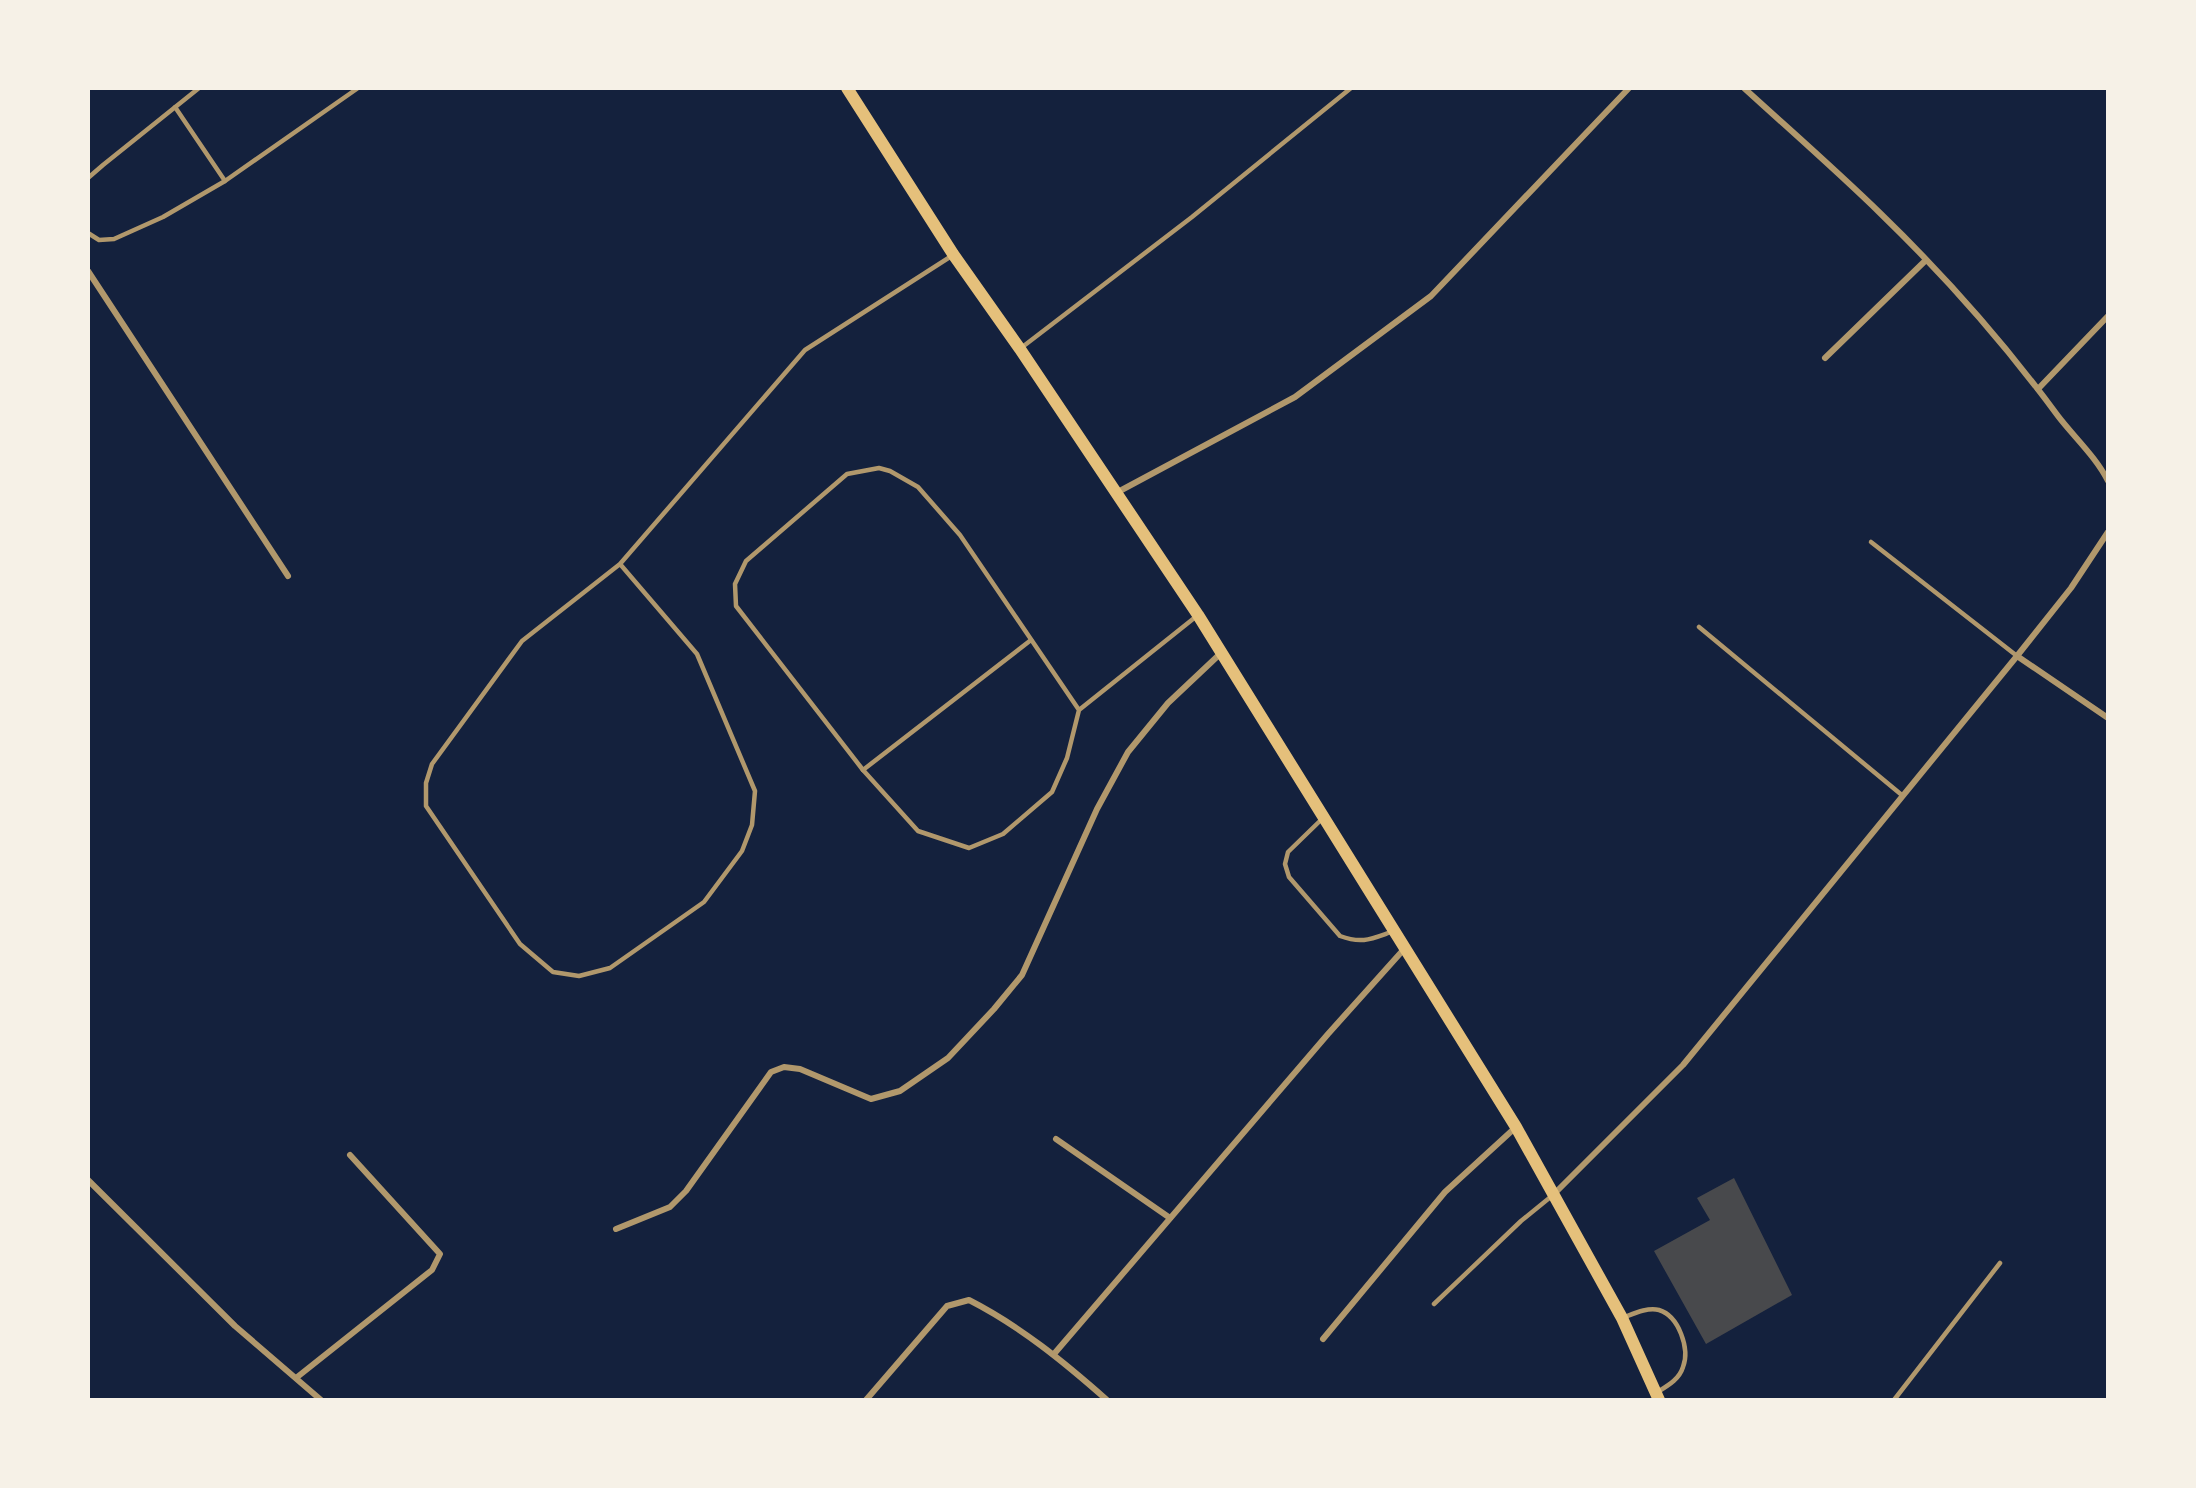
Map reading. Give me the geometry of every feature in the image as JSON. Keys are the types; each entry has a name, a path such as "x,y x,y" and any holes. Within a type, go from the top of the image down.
{"main road":[{"path":"847,88 953,254 1020,349 1198,615 1516,1127 1622,1318 1658,1396"}],"street":[{"path":"1116,493 1295,397 1431,296 1629,88"},
{"path":"1744,88 1881,214 1926,260 2015,359 2068,430 2103,470 2108,481"},
{"path":"1825,358 1926,260"},
{"path":"88,271 288,576"},
{"path":"2038,389 2108,316"},
{"path":"1554,1194 1683,1065 2018,656 2071,588 2108,532"},
{"path":"616,1229 670,1207 686,1191 771,1072 784,1067 800,1069 871,1099 900,1091 948,1059 1022,975 1097,809 1128,752 1168,703 1221,653"},
{"path":"2018,656 2108,718"},
{"path":"1054,1354 1328,1034 1405,948"},
{"path":"1323,1339 1445,1192 1516,1127"},
{"path":"1056,1139 1170,1218"},
{"path":"296,1378 432,1270 440,1254 350,1155"},
{"path":"88,1180 235,1326 321,1400"},
{"path":"866,1400 947,1306 969,1300 995,1313 1054,1354 1107,1400"}],"lane":[{"path":"88,178 199,88"},
{"path":"88,233 99,240 114,239 163,217 225,181 358,88"},
{"path":"1020,349 1192,217 1351,88"},
{"path":"175,107 225,181"},
{"path":"620,564 697,654 755,791 752,825 742,850 704,902 610,968 579,976 553,972 520,944 426,806 426,783 432,764 522,641 620,564 805,350 953,254"},
{"path":"1079,710 960,535 918,487 890,471 879,468 847,474 746,561 735,584 736,606 863,770 918,831 969,848 1003,834 1052,792 1067,758 1079,710 1198,615"},
{"path":"1871,542 2018,656"},
{"path":"1699,627 1904,796"},
{"path":"863,770 1031,640"},
{"path":"1323,818 1288,852 1285,864 1289,877 1340,936 1364,941 1394,931"},
{"path":"1434,1304 1521,1221 1554,1194"},
{"path":"1894,1400 2001,1263"},
{"path":"1622,1318 1641,1311 1658,1310 1669,1315 1681,1332 1684,1366 1674,1381 1658,1396"}],"building":[{"path":"1734,1178 1792,1295 1706,1344 1654,1251 1710,1220 1697,1198"}]}
